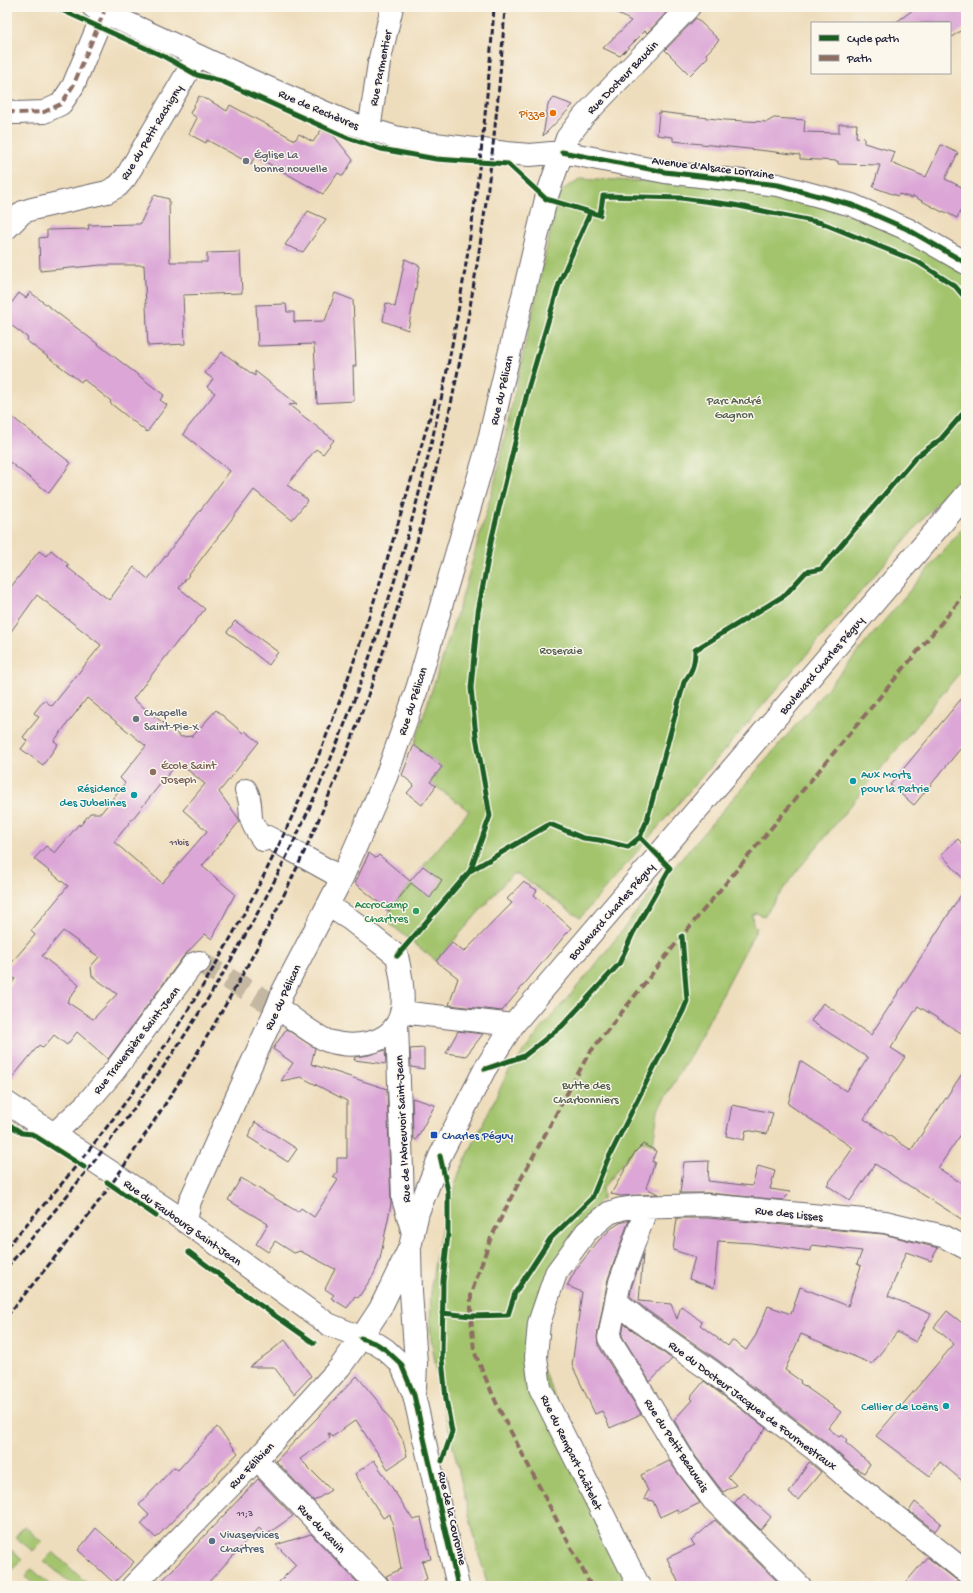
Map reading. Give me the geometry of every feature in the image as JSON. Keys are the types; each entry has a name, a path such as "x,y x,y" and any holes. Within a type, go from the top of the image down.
{"street":[{"name":"Rue Parmentier","path":"369,130 379,63 392,7"},
{"name":"Rue Docteur Baudin","path":"562,152 567,138 584,116 689,7"},
{"name":"Rue de Rechèvres","path":"99,10 197,56 347,122 369,130 417,142 506,153 530,155 562,152"},
{"path":"7,110 16,113 44,112 61,104 73,86 99,10"},
{"name":"Rue du Petit Rachigny","path":"7,228 23,212 107,192 118,186 126,177 197,56"},
{"name":"Avenue d'Alsace Lorraine","path":"562,152 665,172 778,185 852,205 907,229 966,263"},
{"name":"Rue du Pélican","path":"186,1222 190,1201 278,1007 283,991 342,878 386,777 417,690 487,448 546,199 562,152"},
{"name":"Boulevard Charles Péguy","path":"361,1338 380,1309 412,1240 418,1212 440,1156 485,1069 513,1025 966,495"},
{"path":"246,790 250,799 251,818 255,830 264,840 268,836 342,878"},
{"path":"278,1007 326,1040 341,1044 355,1045 385,1037 399,1018 402,976 397,956 351,920 328,906"},
{"name":"Rue Traversière Saint-Jean","path":"54,1134 86,1104 115,1070 193,964 199,962"},
{"path":"399,1018 513,1025"},
{"name":"Rue de l'Abreuvoir Saint-Jean","path":"399,1018 403,1199 412,1240"},
{"name":"Rue du Faubourg Saint-Jean","path":"7,1103 186,1222 328,1324 361,1338"},
{"name":"Rue des Lisses","path":"609,1214 621,1209 707,1205 885,1222 943,1236 966,1248"},
{"path":"616,1301 620,1282 647,1207"},
{"name":"Rue du Rempart Châtelet","path":"609,1214 586,1232 556,1273 539,1323 536,1357 540,1388 640,1586"},
{"name":"Rue de la Couronne","path":"412,1240 410,1292 416,1363 414,1395"},
{"name":"Rue du Docteur Jacques de Fourmestraux","path":"616,1301 640,1321 711,1371 814,1449 846,1477 966,1572"},
{"name":"Rue du Petit Beauvais","path":"616,1301 609,1338 686,1464 713,1500 800,1586"},
{"name":"Rue de la Couronne","path":"361,1338 377,1344 401,1364 414,1395 458,1586"},
{"name":"Rue Félibien","path":"133,1586 257,1460 340,1367 361,1338"},
{"name":"Rue du Ravin","path":"267,1470 378,1586"}],"green space":[{"name":"Parc André Gagnon","path":"581,178 716,186 765,193 811,203 863,220 938,254 966,275 966,469 580,918 518,874 512,874 436,961 384,919 391,913 389,911 411,883 410,882 469,811 430,782 442,767 414,745 462,598 495,481 559,192"},
{"name":"Butte des Charbonniers","path":"966,524 966,665 792,877 764,916 756,913 752,915 753,924 757,928 691,1054 658,1110 653,1145 642,1141 602,1189 603,1197 576,1232 531,1341 635,1586 488,1586 477,1548 440,1392 430,1333 431,1286 436,1257 442,1227 459,1173 508,1072 542,1028 593,968 641,906"},
{"path":"24,1526 42,1542 33,1551 15,1537"},
{"path":"7,1546 22,1560 8,1573 7,1572"},
{"path":"53,1552 90,1586 74,1586 44,1561"},
{"path":"32,1569 51,1586 36,1586 25,1577"}],"building":[{"path":"607,7 656,7 666,13 647,33 645,31 620,56 603,48 631,21"},
{"path":"917,7 966,7 966,27 951,37 951,22 896,22"},
{"path":"696,18 719,40 706,54 708,57 690,75 665,50"},
{"path":"199,96 227,111 230,105 295,140 299,134 313,142 321,130 334,136 353,160 343,176 338,173 323,194 255,156 251,164 207,140 206,143 189,134 197,118 190,113"},
{"path":"554,98 573,105 543,136 548,104"},
{"path":"659,112 725,120 767,122 774,118 805,120 804,132 839,133 839,124 857,124 856,137 864,138 864,143 895,152 891,163 926,177 941,145 958,153 945,179 966,189 966,200 957,218 943,211 942,212 913,196 912,198 899,194 898,196 873,187 880,165 838,164 838,161 800,159 800,155 673,141 673,137 657,135"},
{"path":"154,195 169,199 170,262 207,262 207,253 240,252 242,293 183,295 185,344 148,346 144,265 101,265 40,271 39,238 47,237 47,230 89,229 88,225 140,224"},
{"path":"308,211 326,219 303,252 285,245"},
{"path":"405,259 420,266 408,330 383,321 386,303 395,307"},
{"path":"30,292 164,395 160,400 167,405 147,432 110,403 111,401 83,379 81,382 27,341 28,338 7,322 7,309 19,293 26,298"},
{"path":"335,293 353,300 356,366 353,366 354,401 317,403 314,344 258,346 256,305 286,304 287,312 294,312 294,322 325,321"},
{"path":"222,352 255,376 255,371 297,404 289,405 334,440 323,454 316,449 287,485 308,500 292,520 254,490 179,588 205,609 182,638 181,637 133,699 181,737 193,736 216,710 243,733 245,731 259,742 219,792 239,819 239,822 202,866 235,894 212,939 205,934 183,957 108,1059 77,1032 67,1045 54,1035 43,1048 39,1045 7,1084 7,989 15,979 7,972 7,968 35,935 31,931 68,886 34,859 46,846 55,853 90,813 101,813 125,783 120,778 146,746 87,698 54,741 58,744 43,765 21,749 27,741 23,737 39,717 34,713 44,700 52,706 101,645 37,595 7,637 7,592 39,551 46,556 51,550 69,565 67,567 109,600 134,567 148,579 230,471 183,434 215,393 207,387 213,379 205,373","holes":["178,762 205,784 183,810 207,831 162,883 114,842","63,931 99,957 91,966 92,976 117,994 93,1019 67,1002 79,985 42,956"]},
{"path":"7,413 71,463 49,493 7,460"},
{"path":"235,621 278,652 269,665 227,632"},
{"path":"966,693 966,742 914,805 890,785"},
{"path":"414,745 442,767 430,782 436,786 422,805 407,793 414,785 402,775"},
{"path":"958,839 966,848 966,882 941,854"},
{"path":"369,853 376,858 379,855 410,881 423,866 442,880 430,898 411,883 389,911 355,883"},
{"path":"523,882 537,890 534,895 571,928 502,1011 449,1005 458,978 436,961 452,943 464,952 512,903 507,899"},
{"path":"966,887 966,1036 918,1006 891,1048 905,1057 864,1119 911,1150 966,1068 966,1127 938,1168 966,1186 966,1222 875,1164 850,1201 827,1185 853,1148 788,1104 800,1061 846,1091 868,1058 811,1021 823,1003 871,1035"},
{"path":"286,1029 315,1048 311,1064 387,1089 391,1204 380,1259 374,1274 358,1298 355,1296 347,1308 331,1298 334,1295 325,1289 335,1269 300,1251 294,1253 275,1241 268,1252 256,1244 268,1224 228,1200 241,1178 298,1212 301,1208 314,1217 338,1180 333,1177 337,1172 337,1158 347,1158 347,1101 301,1077 281,1081 293,1063 273,1049"},
{"path":"458,1031 483,1034 466,1056 446,1053"},
{"path":"424,1048 424,1069 411,1067 410,1049"},
{"path":"385,1050 386,1064 354,1060 355,1057 369,1055"},
{"path":"412,1098 435,1105 416,1140 413,1138"},
{"path":"732,1105 773,1113 767,1134 746,1130 744,1140 726,1136"},
{"path":"255,1122 297,1149 288,1162 248,1137"},
{"path":"643,1144 656,1151 652,1162 655,1162 646,1188 658,1194 621,1196 611,1194 635,1152"},
{"path":"709,1161 708,1181 752,1186 758,1166 775,1171 770,1189 790,1192 782,1200 708,1193 680,1193 684,1162"},
{"path":"677,1218 707,1218 883,1234 938,1248 931,1261 906,1252 888,1296 931,1314 916,1342 897,1332 872,1364 801,1334 785,1370 801,1381 800,1383 841,1412 828,1428 839,1437 842,1435 847,1440 845,1442 870,1464 864,1473 852,1466 822,1439 719,1361 648,1311 630,1296 632,1285 643,1255 639,1301 671,1304 677,1319 681,1306 702,1322 700,1325 728,1346 732,1340 746,1350 756,1335 768,1306 791,1314 800,1287 848,1306 861,1266 857,1264 862,1251 812,1245 811,1251 751,1243 718,1241 714,1288 689,1279 695,1257 673,1250"},
{"path":"629,1220 608,1279 597,1336 598,1345 641,1414 610,1428 602,1411 595,1414 572,1365 582,1292 567,1286 576,1269 599,1240 612,1228"},
{"path":"947,1311 966,1326 966,1484 940,1462 930,1476 876,1436 954,1344 934,1327"},
{"path":"624,1324 672,1359 650,1382 622,1336"},
{"path":"285,1340 311,1376 294,1394 274,1367 250,1367"},
{"path":"357,1376 380,1404 403,1440 407,1456 388,1469 356,1420 332,1437 328,1433 330,1438 300,1459 331,1490 314,1501 276,1461"},
{"path":"704,1381 766,1428 728,1477 736,1485 723,1492 696,1457 674,1420 692,1400 690,1398"},
{"path":"217,1427 238,1453 156,1538 141,1524 149,1515 139,1505 174,1467 178,1470"},
{"path":"374,1460 413,1520 421,1518 431,1559 422,1561 427,1579 412,1586 390,1586 386,1576 401,1569 390,1514 383,1518 355,1474"},
{"path":"669,1461 700,1503 679,1513 677,1509 660,1517 653,1501 644,1499 648,1491 641,1475"},
{"path":"809,1462 821,1472 798,1500 789,1493"},
{"path":"258,1479 293,1516 266,1535 259,1528 205,1586 157,1586"},
{"path":"744,1493 771,1517 761,1530 734,1503"},
{"path":"915,1502 941,1523 935,1531 909,1511"},
{"path":"715,1520 782,1586 680,1586 667,1558 695,1545 691,1541"},
{"path":"96,1528 134,1562 114,1583 78,1550"},
{"path":"311,1534 361,1586 275,1586 296,1565 276,1545"},
{"path":"927,1557 959,1582 957,1586 903,1586"}],"tunnel":[{"path":"199,962 277,1007"}],"railway":[{"path":"7,1267 66,1197 122,1124 149,1087 200,1011 224,972 284,861 336,746 380,627 416,506 445,383 467,258 483,132 494,7"},
{"path":"7,1316 116,1178 185,1073 211,1030 260,943 304,853 362,711 395,614 424,515 449,415 469,314 485,212 497,109 505,7"},
{"path":"7,1247 76,1166 147,1072 210,974 266,871 292,818 333,719 380,582 436,397"}],"marked path":[{"path":"7,110 16,113 44,112 61,104 73,86 104,12"},
{"path":"591,1586 498,1407 474,1351 471,1294 490,1240 516,1188 588,1055 682,936 966,593"}],"cycle path":[{"path":"55,7 165,57 197,75 221,81 348,138 381,149 436,159 508,164 546,199 600,215 603,196 681,198 734,205 822,223 918,262 955,286 966,299"},
{"path":"562,152 665,172 778,185 852,205 907,229 966,263"},
{"path":"470,871 490,816 476,736 471,688 478,612 492,537 528,389 560,281 590,213"},
{"path":"397,956 470,871 550,824 583,838 628,847 640,837 647,820 684,682 692,668 695,650 785,595 806,572 821,569 916,457 941,439 966,410"},
{"path":"485,1069 524,1056 562,1026 619,964 633,933 670,868 640,837"},
{"path":"442,1313 471,1316 508,1315 515,1293 550,1239 592,1198 607,1161 687,1001 682,936"},
{"path":"7,1123 22,1133 32,1134 84,1167"},
{"path":"440,1156 448,1191 448,1234 443,1281 442,1359 446,1399 452,1432 442,1461"},
{"path":"107,1182 156,1216"},
{"path":"189,1252 250,1298 314,1343"},
{"path":"361,1338 377,1344 401,1364 414,1395 458,1586"}],"place":[{"name":"Pizze","path":"553,113"},
{"name":"Église La bonne nouvelle","path":"246,161"},
{"name":"Chapelle Saint-Pie-X","path":"136,719"},
{"name":"École Saint Joseph","path":"153,772"},
{"name":"Aux Morts pour la Patrie","path":"853,781"},
{"name":"Résidence des Jubelines","path":"134,795"},
{"name":"AccroCamp Chartres","path":"416,911"},
{"name":"Charles Péguy","path":"434,1135"},
{"name":"Cellier de Loëns","path":"946,1406"},
{"name":"Vivaservices Chartres","path":"212,1541"}],"park label":[{"name":"Roseraie","path":"561,650"}]}
